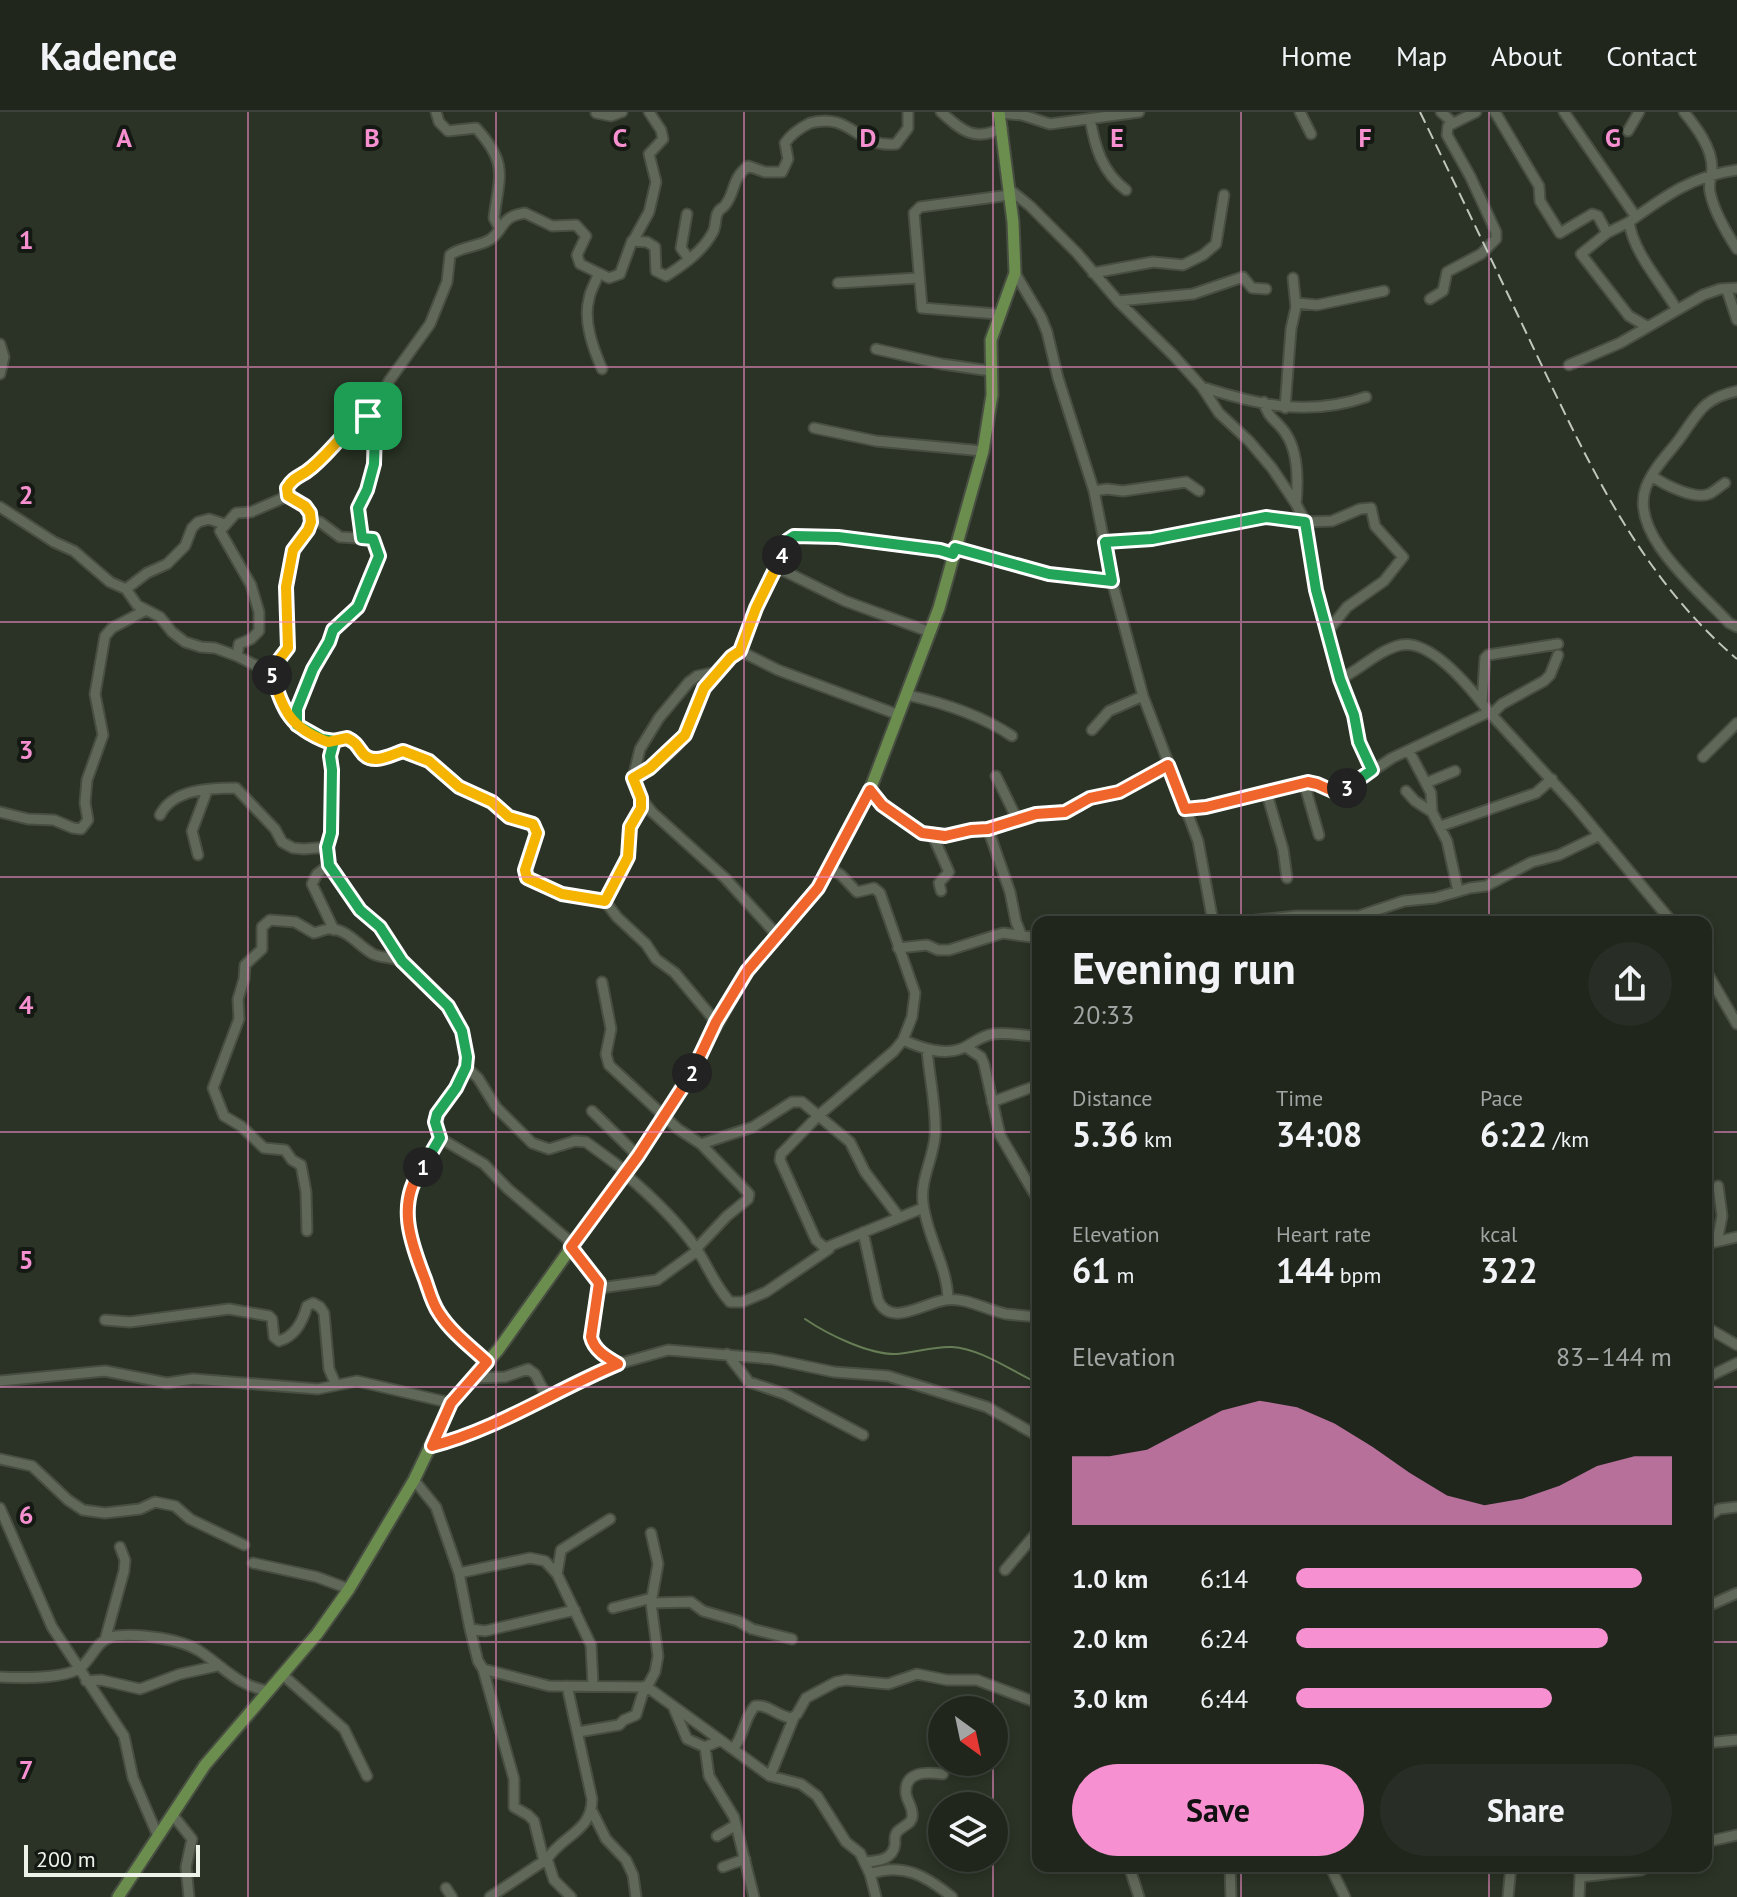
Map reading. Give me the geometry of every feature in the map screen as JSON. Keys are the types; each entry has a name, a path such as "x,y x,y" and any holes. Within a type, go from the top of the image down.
{"main road":[{"path":"118,1897 205,1765 283,1675 349,1589 414,1480 451,1403 487,1362 638,1156 691,1073 716,1022 747,971 799,914 830,868 870,790 930,632 983,451 990,414 991,340 1015,273 1010,192 1000,112"}],"street":[{"path":"436,112 439,122 448,131 476,128 497,158 501,174 494,218 499,227"},
{"path":"596,113 611,116 622,112"},
{"path":"288,496 289,483 325,456 350,426 368,416 376,406 391,377 430,324 447,282 450,255 488,240 508,218 525,213 552,226 576,225 586,236 577,252 582,266 609,278 618,276 649,212 656,182 649,154 663,139 649,112"},
{"path":"633,241 653,244 657,273 669,275 709,238 717,213 728,201 736,177 748,166 765,172 782,172 788,159 785,143 801,127 820,116 831,115 843,119 879,144 896,144 908,128 908,112"},
{"path":"941,112 958,128 968,132 990,134 1002,128"},
{"path":"1000,112 1057,124 1139,112"},
{"path":"1057,124 1064,112"},
{"path":"1300,112 1311,134"},
{"path":"1441,112 1452,122"},
{"path":"1430,299 1443,291 1447,272 1481,254 1493,244 1497,235 1447,135 1452,122 1476,112"},
{"path":"1495,112 1539,186 1540,201 1560,233 1592,214 1598,216 1607,233"},
{"path":"1564,112 1595,153 1633,219 1634,239 1677,310"},
{"path":"1628,131 1639,112"},
{"path":"1684,112 1706,145 1711,158 1712,173 1708,184 1713,202 1737,249"},
{"path":"1090,119 1096,147 1107,171 1126,190"},
{"path":"1648,327 1629,316 1582,258 1584,250 1670,193 1712,173 1737,170"},
{"path":"998,314 925,309 920,302 916,209 1010,192 1030,206 1173,355 1202,387 1219,413 1272,468 1305,522 1316,590 1340,679 1354,715 1359,742 1372,770"},
{"path":"1093,273 1153,262 1183,265 1203,255 1216,244 1224,195"},
{"path":"687,214 681,248 689,259"},
{"path":"1015,273 1047,332 1094,491 1112,581 1143,696 1198,841 1212,916"},
{"path":"598,274 589,298 587,315 602,369"},
{"path":"1118,301 1193,294 1243,277 1252,288 1266,289"},
{"path":"838,283 918,278"},
{"path":"1285,408 1296,303 1293,278"},
{"path":"1569,365 1587,359 1703,295 1720,289 1732,289 1737,320"},
{"path":"1296,303 1317,305 1384,291"},
{"path":"0,344 4,357 0,374"},
{"path":"876,349 991,371"},
{"path":"1202,387 1241,400 1285,408 1316,409 1366,397"},
{"path":"1737,391 1703,405 1652,476 1644,493 1644,510 1657,546 1729,623 1737,627"},
{"path":"1264,402 1270,418 1288,438 1297,476 1296,504"},
{"path":"362,538 358,508 374,464 375,430 368,416"},
{"path":"814,428 876,441 983,451"},
{"path":"1652,476 1673,489 1702,496 1725,483"},
{"path":"1094,491 1123,491 1186,482 1199,491"},
{"path":"271,673 288,648 286,587 293,550 311,522 305,506 288,496"},
{"path":"237,656 237,646 256,635 261,624 251,585 231,546 221,535 224,524 236,513 251,512 288,496"},
{"path":"0,507 54,542 74,551 110,582 126,589 137,605 160,617 185,642 215,648 271,673 285,713 297,725 322,739 334,741 347,738 358,745 363,754 374,759 403,751 429,761 459,787 492,802 509,817 533,824 537,833 525,870 527,878 562,894 605,901 656,959 675,973 716,1022"},
{"path":"1105,542 1152,539 1266,517 1305,522 1332,521 1360,509 1371,508 1375,526 1403,557 1384,581 1347,607 1328,631"},
{"path":"126,589 147,573 167,564 185,546 192,528 198,522 209,519 224,524"},
{"path":"297,725 297,709 313,669 333,630 358,607 379,556 373,539 340,537 320,522 311,522"},
{"path":"633,778 680,742 690,726 704,688 716,672 740,651 788,540 801,536 838,537 954,551 1049,574 1112,581"},
{"path":"778,568 845,601 930,632"},
{"path":"0,812 28,819 54,820 77,829 86,826 87,780 103,735 96,682 105,636 112,628 146,610"},
{"path":"1340,679 1389,650 1408,645 1429,652 1445,662 1552,779 1667,916"},
{"path":"1185,809 1267,794 1304,783 1317,784 1338,793 1372,770 1490,713 1544,681 1558,649 1488,655 1485,658 1482,703"},
{"path":"740,651 778,670 899,715"},
{"path":"716,672 697,676 689,682 659,718 640,749 633,778 641,798 652,812 725,878 778,936"},
{"path":"907,695 938,702 996,725 1012,736"},
{"path":"1092,730 1109,711 1143,696"},
{"path":"1703,757 1737,723"},
{"path":"334,741 330,756 329,865 360,910 380,927 402,961 448,1006 465,1044 466,1067 456,1088 437,1114 435,1122 440,1138 484,1164 572,1246 596,1276 600,1288 591,1337 596,1348 618,1364"},
{"path":"1409,751 1432,794 1432,812"},
{"path":"870,790 882,805 922,833 933,836 988,829 1017,819 1068,811 1090,798 1119,792 1168,765"},
{"path":"1426,783 1455,771"},
{"path":"996,776 1017,819"},
{"path":"1441,826 1536,793 1552,779"},
{"path":"1304,783 1319,835"},
{"path":"160,815 164,806 176,797 231,787 240,789 288,846 304,849 327,847"},
{"path":"198,855 192,831 207,791"},
{"path":"1406,791 1432,812 1441,826 1458,891"},
{"path":"1267,794 1283,849 1287,878"},
{"path":"605,901 628,857 628,835 639,815 641,798"},
{"path":"988,829 1021,934"},
{"path":"933,836 949,872 939,883 941,891"},
{"path":"1297,916 1359,916 1404,901 1435,898 1498,882 1532,862 1559,855 1598,836"},
{"path":"329,865 317,874 312,884 334,930"},
{"path":"829,1249 816,1240 780,1160 781,1154 819,1115 883,1062 903,1040 912,1017 915,993 880,893 874,888 857,892 830,868"},
{"path":"307,1231 306,1192 301,1165 292,1160 285,1150 264,1148 241,1126 224,1116 213,1088 239,1019 238,999 245,965 262,949 262,927 270,920 289,921 314,933 334,930 357,940 374,954 402,961"},
{"path":"898,948 927,945 946,951 1003,933 1032,937"},
{"path":"1712,981 1737,1024"},
{"path":"600,1288 657,1280 697,1250 749,1196 748,1191 701,1144 678,1129 609,1065 606,1054 611,1029 602,982"},
{"path":"903,1040 927,1049 948,1052 991,1034 1032,1036"},
{"path":"966,1047 981,1057 1000,1135 1032,1190"},
{"path":"927,1049 935,1133 922,1189 923,1208 947,1279 948,1299"},
{"path":"466,1067 478,1078 496,1107 532,1143 549,1149 575,1141 586,1142 626,1173 678,1226 697,1250 717,1288 730,1302 737,1303 766,1292 829,1249 923,1208"},
{"path":"992,1102 1032,1087"},
{"path":"701,1144 753,1127 797,1101 802,1102 850,1142 865,1172 899,1217"},
{"path":"592,1111 638,1156"},
{"path":"440,1138 412,1187 407,1204 408,1233 440,1316 487,1362"},
{"path":"1717,1241 1722,1216 1718,1186"},
{"path":"863,1232 878,1300 889,1313 902,1313 948,1299 1032,1316"},
{"path":"1712,1242 1737,1237"},
{"path":"105,1320 133,1322 234,1310 269,1316 274,1337 279,1341 287,1338 302,1323 307,1306 313,1303 324,1313 329,1369 336,1385"},
{"path":"1712,1330 1737,1345"},
{"path":"432,1446 454,1440 548,1399 618,1364 668,1350 789,1361 834,1372 888,1376 987,1407 1032,1433"},
{"path":"727,1354 749,1382 798,1400 863,1435"},
{"path":"1712,1375 1737,1363"},
{"path":"473,1378 505,1377 528,1369 535,1374 548,1399"},
{"path":"0,1381 105,1371 167,1383 193,1379 318,1389 357,1381 451,1403"},
{"path":"0,1459 32,1466 83,1510 105,1513 140,1509 155,1502 175,1506 190,1519 244,1545"},
{"path":"414,1480 436,1507 459,1573 478,1661 483,1669 514,1779 514,1807 534,1821 554,1880 571,1897"},
{"path":"1712,1514 1719,1509 1737,1507"},
{"path":"0,1508 47,1617 124,1736 133,1778 157,1834"},
{"path":"557,1574 561,1550 610,1519"},
{"path":"0,1537 11,1533"},
{"path":"578,1732 619,1725 636,1715 646,1686 655,1672 658,1656 651,1600 658,1564 651,1533"},
{"path":"1005,1570 1032,1538"},
{"path":"0,1677 48,1676 78,1669 105,1640 124,1571 125,1560 120,1547"},
{"path":"459,1573 539,1558 557,1574 593,1652 593,1685"},
{"path":"253,1563 317,1577 349,1589"},
{"path":"1712,1604 1737,1593"},
{"path":"613,1608 651,1600 691,1602 703,1611 752,1629 792,1639"},
{"path":"470,1629 485,1631 575,1610"},
{"path":"105,1640 122,1636 178,1641 199,1650 250,1688 269,1691"},
{"path":"86,1681 101,1680 140,1689 180,1674 217,1666"},
{"path":"483,1669 549,1686 646,1686 770,1776 801,1784 817,1796 846,1842 865,1862 876,1897"},
{"path":"770,1776 794,1717 806,1698 836,1682 888,1684 917,1674 947,1680 977,1680 1032,1701"},
{"path":"283,1675 344,1729 367,1776"},
{"path":"567,1686 592,1811 606,1839 626,1860 633,1875 636,1897"},
{"path":"673,1706 689,1741 705,1747 719,1741"},
{"path":"733,1749 742,1738 748,1715 755,1706 764,1706 787,1718 794,1717"},
{"path":"1712,1742 1737,1740"},
{"path":"705,1747 709,1776 732,1811 752,1896"},
{"path":"865,1862 879,1861 890,1855 897,1833 913,1814 906,1794 912,1776 928,1773"},
{"path":"490,1897 504,1892 545,1860 585,1823 592,1811"},
{"path":"172,1814 191,1838 186,1867 189,1897"},
{"path":"717,1836 736,1825"},
{"path":"1712,1841 1737,1835"},
{"path":"723,1867 745,1859"},
{"path":"870,1874 892,1868 911,1870 937,1884 952,1897"},
{"path":"1131,1872 1139,1897"},
{"path":"1230,1872 1231,1897"},
{"path":"1333,1872 1345,1897"},
{"path":"1508,1897 1510,1872"},
{"path":"1579,1897 1580,1872"},
{"path":"1580,1877 1624,1872"}],"waterway":[{"path":"805,1319 825,1331 874,1351 897,1354 945,1347 963,1349 985,1356 1032,1380"}],"railway":[{"path":"1420,112 1574,432 1618,514 1671,591 1737,659"}],"route":[{"path":"368,416 350,426 325,456 289,483 287,488 288,496 305,506 310,513 311,522 293,550 285,603 288,648 271,673 285,713 297,725 316,736 328,742 341,738 353,741 367,757 389,757 403,751 429,761 459,787 492,802 509,817 533,824 537,836 525,875 562,894 605,901 628,857 630,827 641,808 641,798 633,778 650,768 685,735 704,688 716,672 740,651 756,608 778,568 788,540 794,536 838,537 953,554 955,548 1049,574 1112,581 1105,542 1152,539 1266,517 1305,522 1316,590 1340,679 1354,715 1359,742 1372,770 1338,793 1308,782 1267,794 1185,809 1168,765 1119,792 1090,798 1065,812 1036,814 988,829 945,836 922,833 882,805 870,790 818,888 799,914 747,971 665,1116 571,1247 599,1283 592,1342 618,1364 548,1399 454,1440 432,1446 451,1403 487,1362 440,1316 408,1233 407,1204 414,1180 440,1138 435,1122 437,1114 456,1088 466,1067 465,1044 462,1031 448,1006 402,961 380,927 360,910 329,865 330,756 334,741 328,742 297,725 296,715 305,686 333,630 358,607 379,556 373,539 362,538 358,511 374,464 375,430 368,416"}]}
